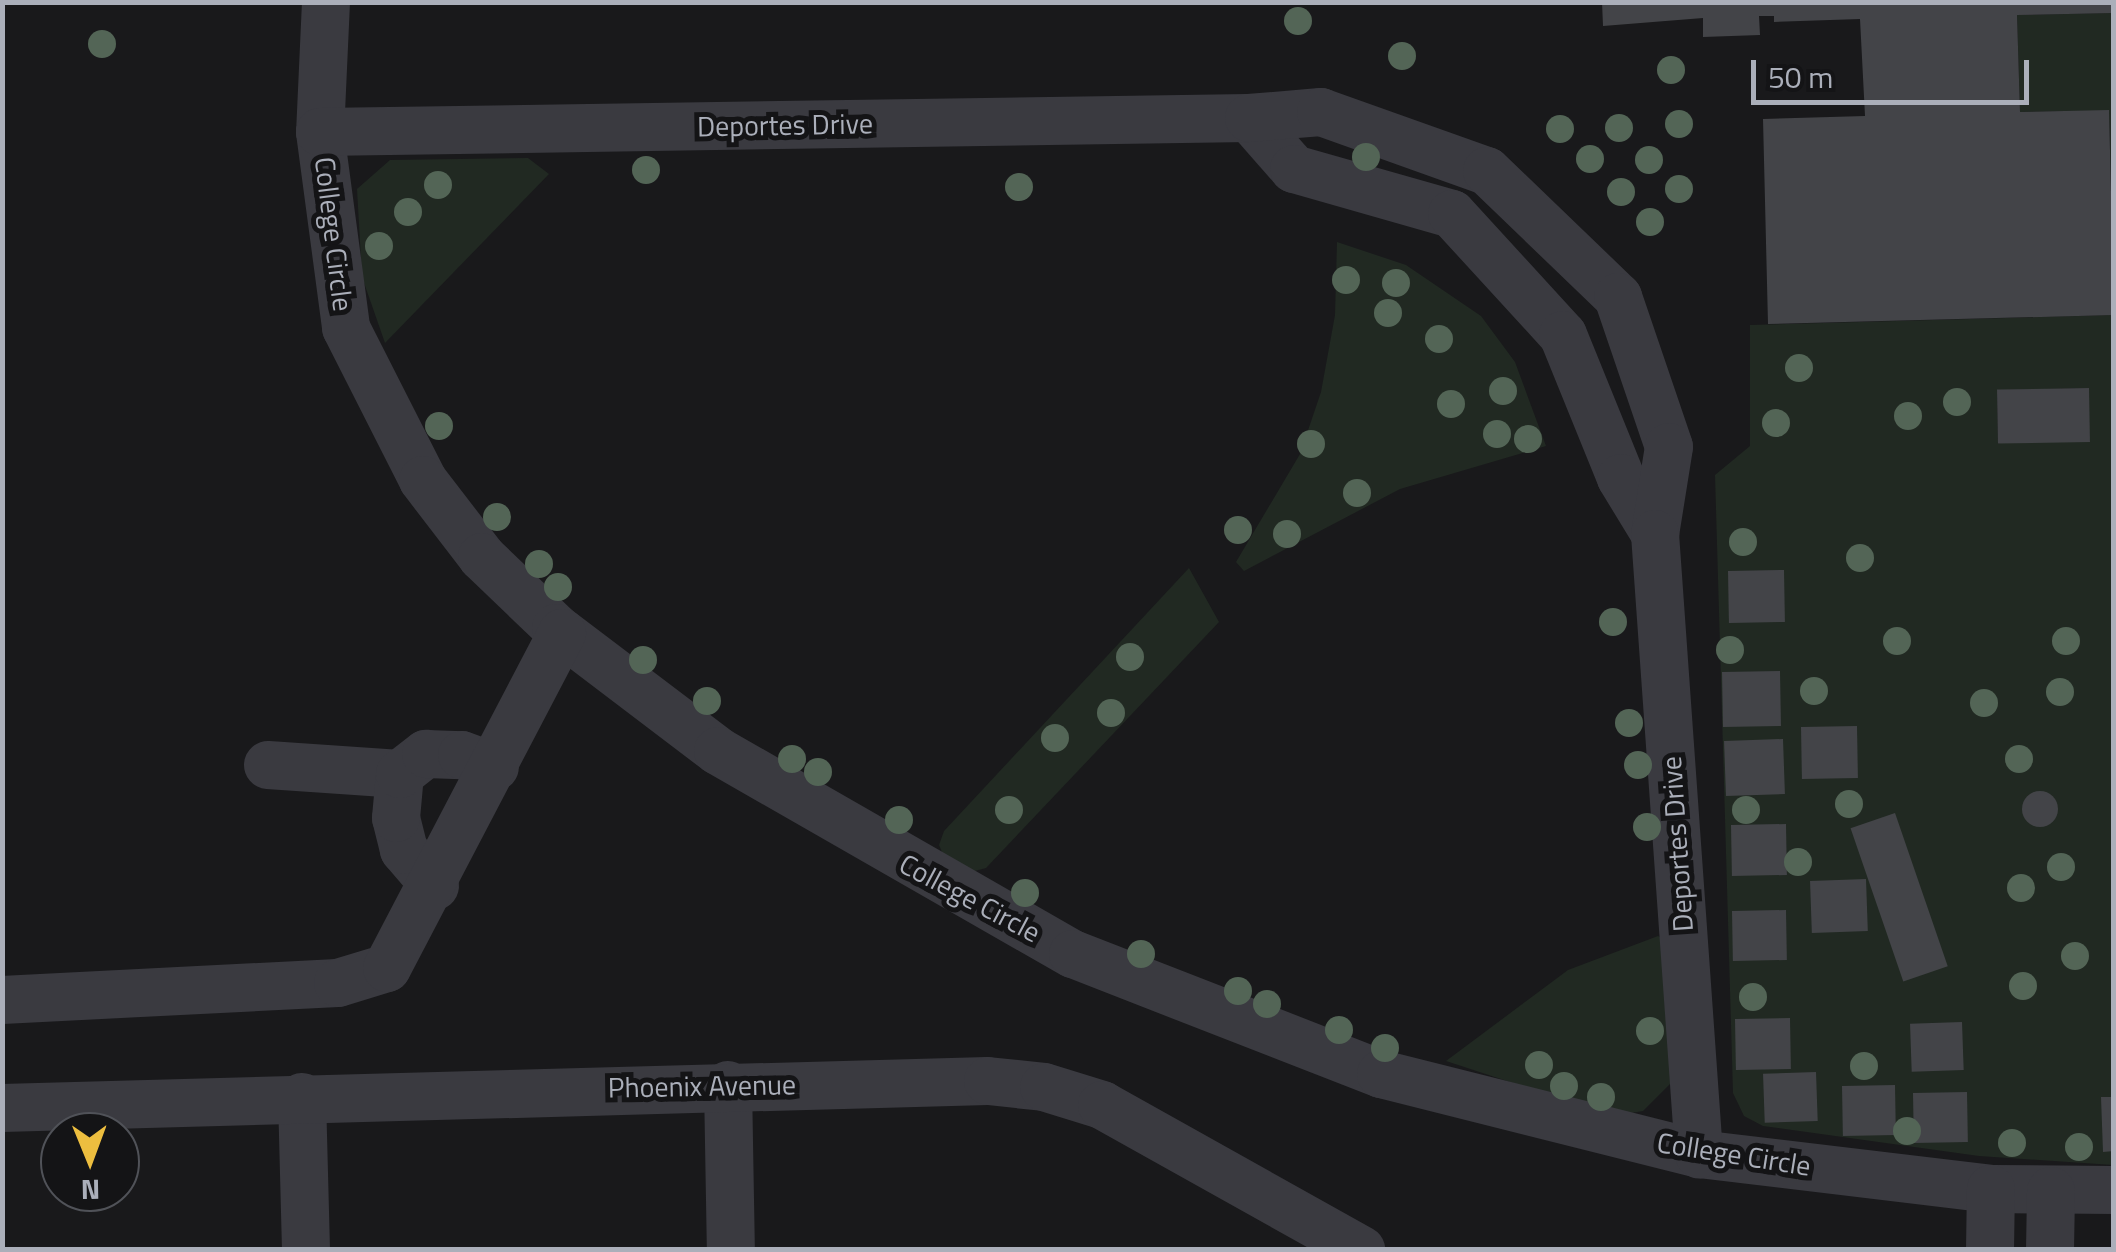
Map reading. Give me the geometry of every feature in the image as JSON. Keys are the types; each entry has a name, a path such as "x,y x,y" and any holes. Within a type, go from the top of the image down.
{"street":[{"name":"College Circle","path":"325,4 320,132 346,328 423,480 482,557 562,633 718,751 899,860 1073,954 1381,1074 1699,1154 1991,1189 2114,1190"},
{"name":"Deportes Drive","path":"320,132 1249,118 1321,112 1487,171 1618,297 1669,447 1656,534 1699,1154"},
{"name":"Deportes Drive","path":"1249,118 1294,169 1452,214 1563,335 1621,478 1656,534"},
{"path":"2,1000 338,982 387,968 435,886 562,633"},
{"path":"268,765 400,774 426,754 462,755 495,767"},
{"path":"400,774 396,818 404,850 435,886"},
{"name":"Phoenix Avenue","path":"2,1108 728,1085 988,1081 1044,1088 1102,1106 1361,1250"},
{"path":"728,1085 730,1250"},
{"path":"302,1097 306,1250"},
{"path":"1990,1250 1991,1189"},
{"path":"2050,1250 2051,1191"}],"shaded area":[{"path":"2113,13 2113,280 2109,111 2020,112 2017,15"},
{"path":"528,158 549,174 385,343 362,277 357,189 390,160"},
{"path":"1337,242 1406,265 1481,316 1515,362 1546,446 1400,489 1244,571 1236,562 1300,454 1321,392 1335,315"},
{"path":"2113,315 2113,1165 1979,1156 1763,1126 1744,1116 1733,1093 1715,475 1750,446 1750,325","holes":["2089,388 1998,444 1997,390"]},
{"path":"1189,568 1219,622 986,868 971,872 944,857 939,845 944,831"},
{"path":"1658,936 1671,943 1676,1078 1643,1111 1613,1116 1446,1061 1568,970"}],"building":[{"path":"1602,2 2114,2 2114,13 2017,15 2020,112 2109,110 2114,315 1768,324 1763,119 1865,116 1860,19 1774,22 1774,16 1759,16 1760,35 1703,37 1703,18 1603,26"},
{"path":"2089,388 2090,442 1998,444 1997,390"},
{"path":"1784,570 1785,622 1729,623 1728,571"},
{"path":"1780,671 1781,726 1723,727 1722,672"},
{"path":"1857,726 1858,778 1802,779 1801,727"},
{"path":"1783,739 1785,794 1726,796 1724,741"},
{"path":"2040,791 2053,796 2058,809 2053,822 2040,827 2027,822 2022,809 2027,796"},
{"path":"1895,813 1948,966 1903,981 1851,828"},
{"path":"1786,824 1787,875 1732,876 1731,825"},
{"path":"1866,879 1868,931 1812,933 1810,881"},
{"path":"1786,910 1787,960 1733,961 1732,911"},
{"path":"1790,1018 1791,1069 1736,1070 1735,1019"},
{"path":"1962,1022 1964,1070 1912,1072 1910,1024"},
{"path":"1816,1072 1818,1121 1765,1123 1763,1074"},
{"path":"1895,1085 1896,1135 1843,1136 1842,1086"},
{"path":"1967,1092 1968,1142 1914,1143 1913,1093"},
{"path":"2101,1097 2114,1097 2114,1151 2103,1152"}]}
